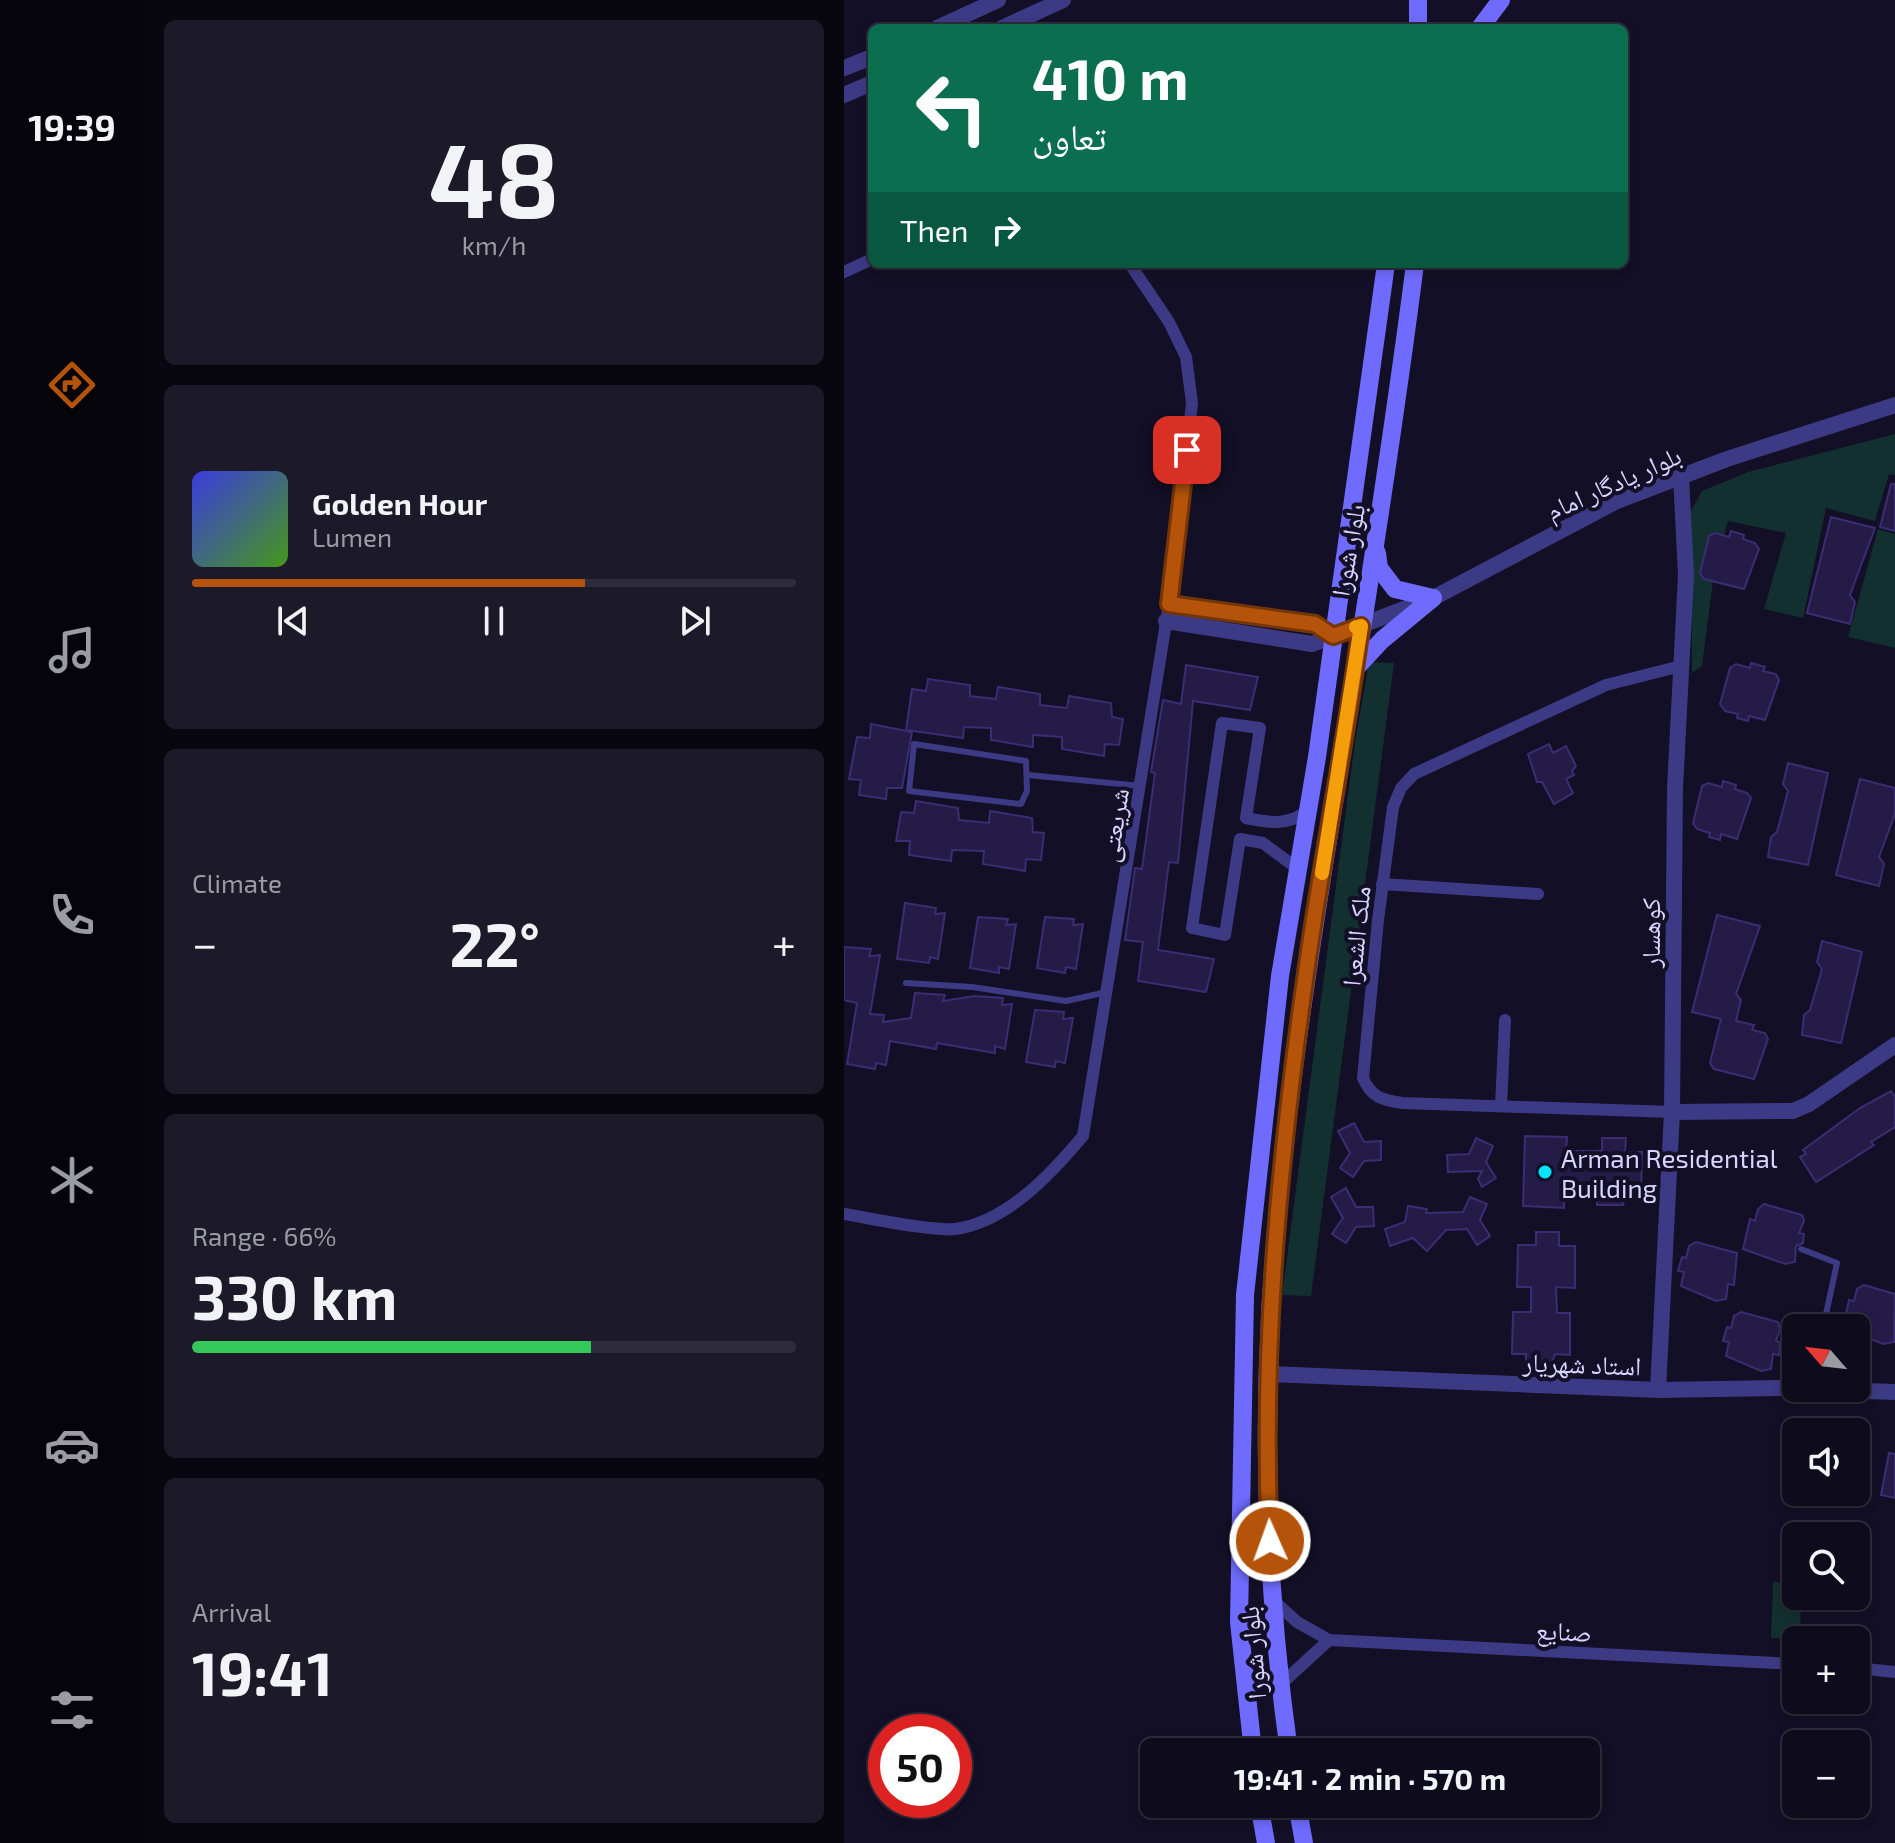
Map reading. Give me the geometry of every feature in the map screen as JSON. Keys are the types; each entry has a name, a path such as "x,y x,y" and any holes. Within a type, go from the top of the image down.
{"main road":[{"path":"1418,0 1418,24"},
{"path":"1483,24 1501,0"},
{"name":"بلوار شورا","path":"1251,1738 1239,1622 1245,1295 1280,976 1308,811 1385,268"},
{"name":"بلوار شورا","path":"1287,1738 1273,1600 1268,1374 1274,1264 1306,974 1376,538 1414,268"},
{"path":"1376,538 1379,568 1387,582 1395,589 1433,598"},
{"path":"1355,668 1382,640 1433,598"},
{"path":"1262,1818 1266,1843"},
{"path":"1300,1818 1304,1843"}],"street":[{"path":"946,24 998,0"},
{"path":"1011,24 1063,0"},
{"path":"844,68 868,59"},
{"path":"844,95 868,85"},
{"path":"844,272 868,261"},
{"name":"شریعتی","path":"844,1214 954,1230 1022,1199 1083,1136 1169,604 1192,403 1186,357 1169,322 1133,268"},
{"name":"بلوار یادگار امام","path":"1166,621 1312,644 1433,598 1617,501 1681,476 1895,405"},
{"name":"کوهسار","path":"1658,1390 1672,1112 1675,788 1686,575 1681,476"},
{"path":"1169,604 1315,624 1333,636"},
{"name":"ملک الشعرا","path":"1672,1112 1402,1103 1385,1101 1369,1092 1363,1078 1382,884 1393,807 1401,788 1414,774 1606,685 1681,666"},
{"path":"1222,723 1260,728 1246,818 1225,935 1192,928 1222,723"},
{"path":"1246,818 1276,824 1294,821 1308,811"},
{"path":"1240,839 1263,843 1298,869"},
{"path":"1382,884 1538,894"},
{"path":"1501,1106 1505,1020"},
{"path":"1672,1112 1793,1111 1809,1104 1895,1045"},
{"name":"استاد شهریار","path":"1268,1374 1658,1390 1782,1389"},
{"name":"استاد شهریار","path":"1870,1391 1895,1392"},
{"path":"1273,1600 1297,1622 1329,1640 1280,1685"},
{"name":"صنایع","path":"1329,1640 1782,1663"},
{"path":"1870,1669 1895,1672"}],"lane":[{"path":"914,744 1026,761 1028,775 1021,804 909,791 914,744"},
{"path":"1028,775 1141,786"},
{"path":"906,983 972,987 1066,1001 1107,992"},
{"path":"1801,1249 1837,1263 1826,1314"}],"green space":[{"path":"1895,434 1895,475 1889,474 1875,521 1826,508 1803,618 1764,609 1786,533 1728,521 1714,573 1702,666 1692,673 1691,511 1702,491 1748,472"},
{"path":"1878,529 1895,534 1895,648 1848,637"},
{"path":"1369,662 1394,663 1311,1296 1282,1295 1355,742"},
{"path":"1773,1581 1782,1583 1782,1610 1801,1610 1800,1626 1782,1626 1782,1638 1771,1638"}],"building":[{"path":"1891,484 1895,484 1895,531 1880,527"},
{"path":"1831,517 1875,528 1850,595 1855,602 1850,624 1807,613"},
{"path":"1731,531 1744,535 1743,539 1755,543 1759,549 1744,589 1704,579 1700,573 1709,536 1715,533 1729,537"},
{"path":"1751,663 1765,667 1763,671 1776,674 1779,680 1765,720 1749,716 1748,721 1737,718 1738,714 1725,711 1720,704 1730,668 1736,664 1750,668"},
{"path":"1186,665 1258,677 1250,710 1193,701 1178,863 1169,862 1158,950 1214,959 1206,992 1138,981 1143,942 1125,940 1135,868 1142,869 1155,773 1151,772 1163,700 1181,704"},
{"path":"928,679 970,685 970,696 996,699 998,687 1040,694 1040,705 1067,708 1069,696 1111,703 1112,717 1123,719 1119,745 1105,744 1104,756 1062,749 1062,737 1033,735 1033,747 991,740 991,728 964,727 963,738 906,730 912,689 926,691"},
{"path":"871,724 912,732 902,788 887,788 886,799 859,795 861,780 849,779 857,737 870,738"},
{"path":"1549,744 1553,753 1566,746 1576,766 1572,771 1574,775 1566,779 1573,793 1554,804 1542,782 1537,782 1528,754"},
{"path":"1788,763 1828,773 1808,865 1768,857 1771,837 1777,832 1788,791 1783,784"},
{"path":"1860,779 1895,788 1895,814 1879,857 1884,864 1879,886 1836,875"},
{"path":"1723,781 1736,785 1735,789 1751,798 1737,839 1721,834 1720,840 1709,837 1710,833 1697,829 1693,823 1702,786 1708,783 1722,787"},
{"path":"916,801 958,808 959,820 989,823 990,811 1032,818 1033,832 1044,833 1041,860 1026,859 1025,871 983,864 984,851 952,850 951,861 909,855 910,841 896,841 901,812 914,813"},
{"path":"905,903 936,908 935,914 945,913 938,959 930,957 929,963 897,959"},
{"path":"1717,915 1760,926 1736,994 1741,1000 1736,1021 1754,1025 1752,1030 1765,1033 1768,1039 1754,1079 1714,1069 1710,1063 1721,1019 1692,1012"},
{"path":"978,917 1008,919 1006,925 1016,924 1009,969 999,967 999,973 970,968"},
{"path":"1045,917 1074,919 1073,925 1083,924 1076,969 1066,967 1065,973 1037,968"},
{"path":"1822,941 1862,952 1841,1043 1802,1035 1804,1015 1810,1010 1822,969 1817,962"},
{"path":"844,947 871,949 869,956 880,955 870,1014 884,1015 883,1022 911,1018 915,993 945,995 943,1001 974,996 1003,998 1002,1005 1012,1004 1005,1049 995,1046 995,1053 937,1043 936,1049 890,1041 886,1065 876,1063 875,1069 847,1064 857,1003 844,1000"},
{"path":"1035,1010 1064,1012 1063,1019 1073,1018 1065,1063 1056,1061 1055,1067 1026,1062"},
{"path":"1891,1091 1895,1097 1895,1127 1871,1142 1874,1145 1816,1182 1800,1157 1806,1154 1803,1150 1860,1108"},
{"path":"1354,1123 1364,1142 1381,1141 1381,1160 1364,1161 1353,1177 1340,1168 1350,1153 1338,1131"},
{"path":"1525,1136 1567,1137 1566,1151 1602,1151 1602,1138 1626,1138 1625,1152 1642,1152 1641,1194 1626,1193 1623,1205 1597,1205 1597,1193 1564,1193 1564,1208 1523,1206"},
{"path":"1476,1138 1493,1146 1486,1162 1496,1178 1482,1187 1478,1179 1482,1171 1448,1172 1447,1155 1469,1154"},
{"path":"1346,1188 1356,1207 1373,1207 1374,1226 1356,1227 1346,1243 1332,1234 1343,1218 1331,1197"},
{"path":"1470,1197 1487,1204 1480,1220 1490,1236 1477,1245 1467,1229 1446,1230 1427,1251 1413,1238 1390,1246 1385,1229 1405,1222 1408,1206 1427,1209 1426,1213 1463,1212"},
{"path":"1764,1204 1802,1215 1804,1221 1799,1233 1804,1234 1803,1243 1796,1246 1795,1262 1785,1264 1743,1249 1750,1219 1755,1221 1758,1209"},
{"path":"1536,1232 1559,1232 1559,1246 1575,1246 1575,1288 1556,1287 1557,1313 1570,1313 1570,1355 1555,1354 1551,1366 1526,1366 1526,1354 1512,1354 1513,1312 1531,1312 1531,1287 1517,1287 1518,1245 1536,1245"},
{"path":"1696,1242 1737,1253 1734,1285 1728,1284 1726,1299 1716,1301 1681,1286 1684,1272 1678,1271 1682,1257 1686,1258 1689,1246"},
{"path":"1864,1285 1895,1294 1894,1342 1884,1344 1870,1339 1870,1314 1846,1314 1849,1300 1854,1301 1857,1289"},
{"path":"1741,1312 1778,1322 1780,1329 1776,1341 1780,1342 1779,1355 1773,1354 1771,1369 1761,1371 1726,1356 1729,1342 1723,1341 1727,1327 1731,1328 1734,1316"},
{"path":"1889,1453 1895,1454 1895,1498 1881,1495"}],"slow traffic":[{"path":"1322,873 1361,626 1356,627"}],"place":[{"name":"Arman Residential Building","path":"1545,1172"}],"route":[{"path":"1187,450 1169,604 1315,624 1333,636 1361,626 1306,974 1274,1264 1268,1374 1270,1541"}]}
